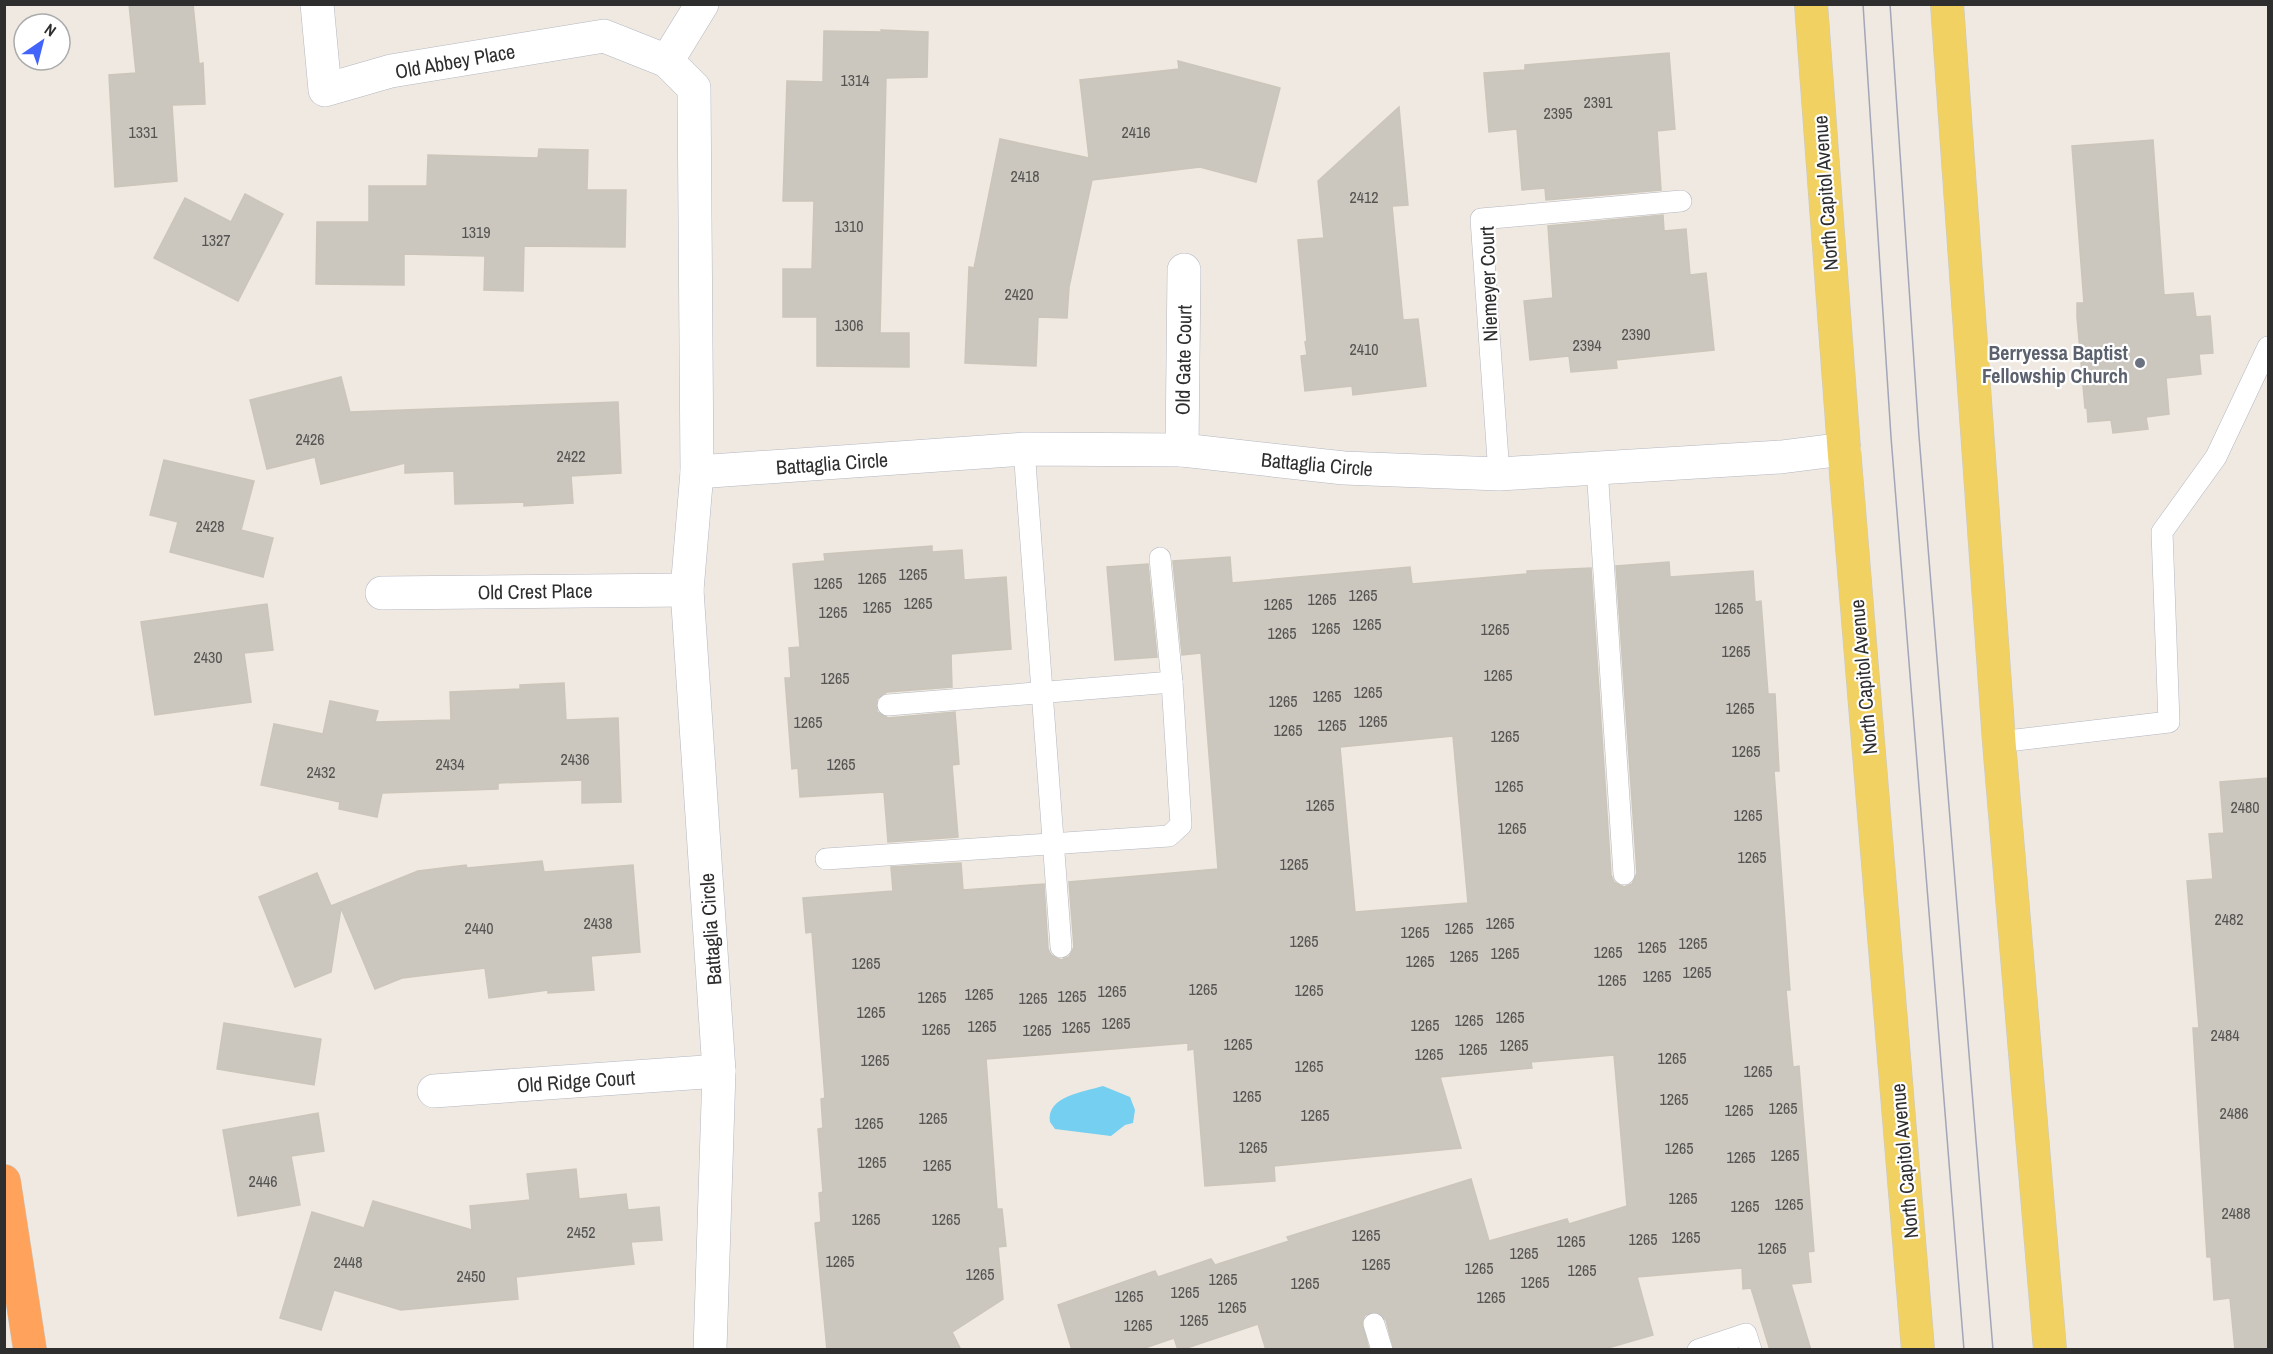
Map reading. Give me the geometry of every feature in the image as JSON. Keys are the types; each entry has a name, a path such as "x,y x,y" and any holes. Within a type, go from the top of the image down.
{"highway":[{"path":"4,1181 30,1350"}],"main road":[{"name":"North Capitol Avenue","path":"1811,4 1844,448 1918,1350"},
{"path":"1947,4 1999,742 2050,1350"}],"street":[{"name":"Old Abbey Place","path":"317,4 325,90 391,71 604,36 667,61 694,88 697,472"},
{"path":"667,61 702,4"},
{"name":"Old Gate Court","path":"1182,450 1184,270"},
{"name":"Battaglia Circle","path":"710,1350 719,1071 687,590 697,472 1024,449 1182,450 1344,468 1499,474 1781,457 1844,448"},
{"name":"Old Crest Place","path":"382,593 687,590"},
{"name":"Old Ridge Court","path":"434,1091 719,1071"}],"lane":[{"name":"Niemeyer Court","path":"1499,474 1481,219 1681,201"},
{"path":"1999,742 2169,722 2162,532 2216,457 2268,347"},
{"path":"1024,449 1061,947"},
{"path":"1597,468 1624,874"},
{"path":"826,859 1052,846 1169,836 1181,825 1172,682 1160,558"},
{"path":"888,705 1172,682"},
{"path":"1374,1324 1382,1350"},
{"path":"1698,1350 1746,1334 1751,1350"}],"water":[{"path":"1103,1086 1130,1097 1135,1110 1133,1123 1125,1125 1111,1136 1055,1129 1050,1122 1050,1113 1054,1106 1068,1096"}],"building":[{"path":"129,4 193,4 199,64 203,63 205,104 172,105 177,181 115,187 109,75 136,73"},
{"path":"881,30 928,32 927,77 886,78 880,333 909,333 909,367 817,366 817,317 783,317 783,269 812,269 814,201 783,201 787,81 823,82 824,31 882,32"},
{"path":"1669,53 1675,129 1657,131 1661,190 1546,200 1545,188 1522,190 1517,129 1489,132 1484,73 1525,70 1525,65"},
{"path":"1178,61 1280,88 1256,182 1200,167 1092,180 1069,287 1067,318 1038,317 1036,366 965,363 969,267 974,268 1000,139 1089,158 1080,80 1179,69"},
{"path":"1399,107 1408,205 1392,206 1403,320 1418,319 1426,386 1353,395 1352,386 1305,391 1301,356 1307,355 1305,342 1307,341 1298,240 1324,238 1318,181"},
{"path":"2153,140 2164,295 2193,293 2196,317 2210,316 2213,353 2199,354 2201,374 2166,378 2169,414 2146,417 2148,429 2113,433 2111,420 2088,422 2087,408 2085,408 2077,317 2077,303 2084,303 2072,146"},
{"path":"539,149 588,150 587,190 626,190 625,247 524,246 523,291 484,290 485,256 404,254 404,285 316,284 317,222 369,222 369,186 427,186 428,155 538,158"},
{"path":"245,194 283,214 238,301 154,258 185,198 231,222"},
{"path":"1663,215 1664,231 1686,229 1690,275 1706,273 1714,350 1616,360 1617,368 1571,372 1569,356 1530,360 1524,301 1553,298 1548,226"},
{"path":"341,377 350,412 618,402 621,473 571,476 573,503 524,506 524,502 455,504 454,471 405,473 405,463 321,484 315,457 267,469 250,400"},
{"path":"164,460 254,481 241,530 273,538 263,577 170,552 178,522 150,515"},
{"path":"932,546 932,552 962,550 964,580 1006,577 1011,649 951,654 952,687 887,692 877,699 877,712 888,718 955,712 959,764 952,765 958,837 888,842 884,792 800,797 798,768 792,769 785,678 791,678 789,648 800,647 793,564 825,561 824,554"},
{"path":"1230,557 1232,583 1410,567 1412,584 1527,574 1527,571 1591,568 1611,875 1614,882 1624,887 1632,884 1637,873 1616,566 1669,562 1670,577 1753,571 1755,602 1761,601 1768,694 1775,694 1779,771 1774,771 1790,990 1786,990 1793,1067 1799,1066 1814,1251 1808,1252 1811,1282 1791,1284 1811,1350 1770,1350 1751,1288 1743,1289 1742,1268 1637,1277 1653,1335 1601,1350 1394,1350 1386,1320 1376,1312 1365,1315 1362,1322 1369,1350 1266,1350 1258,1324 1181,1350 1178,1350 1174,1338 1139,1350 1072,1350 1058,1305 1155,1271 1158,1277 1211,1259 1215,1265 1289,1241 1287,1237 1471,1179 1489,1241 1567,1219 1569,1224 1627,1206 1614,1055 1531,1062 1532,1068 1440,1077 1461,1148 1274,1166 1275,1181 1205,1186 1194,1049 1188,1050 1188,1043 986,1059 997,1209 1002,1209 1006,1246 998,1247 1003,1299 952,1332 961,1350 827,1350 815,1223 821,1222 819,1193 823,1192 818,1129 823,1128 821,1099 825,1098 812,932 806,933 803,898 893,891 891,867 961,863 963,890 1044,884 1048,949 1051,955 1061,960 1069,957 1074,947 1069,882 1218,869 1201,653 1182,655 1173,561","holes":["1453,736 1468,903 1355,912 1340,747"]},
{"path":"1148,564 1157,657 1115,660 1107,567"},
{"path":"267,604 273,650 244,653 251,702 155,715 141,622"},
{"path":"564,683 566,720 618,718 621,802 582,803 582,780 498,783 498,789 382,793 377,817 339,809 340,802 261,785 274,724 323,734 330,701 378,711 375,722 451,720 450,692 520,689 520,685"},
{"path":"2268,778 2268,1347 2235,1350 2230,1298 2214,1300 2211,1257 2207,1257 2193,1028 2199,1028 2187,881 2213,879 2209,834 2224,833 2220,782"},
{"path":"542,861 544,872 633,865 640,952 591,956 594,990 548,993 548,990 489,998 485,968 402,978 375,989 341,908 331,972 295,987 259,897 317,873 331,906 418,871 466,865 467,868"},
{"path":"224,1023 321,1039 314,1085 217,1069"},
{"path":"318,1113 324,1151 291,1156 300,1205 238,1216 223,1130"},
{"path":"576,1169 579,1199 626,1194 628,1210 659,1207 662,1240 631,1242 634,1264 516,1277 518,1299 401,1310 334,1290 321,1330 280,1318 312,1212 364,1228 373,1201 472,1230 470,1206 530,1200 527,1174"}],"tram line":[{"path":"1863,4 1891,437 1964,1350"},
{"path":"1890,4 1919,436 1993,1350"}],"place":[{"name":"Berryessa Baptist Fellowship Church","path":"2140,363"}]}
